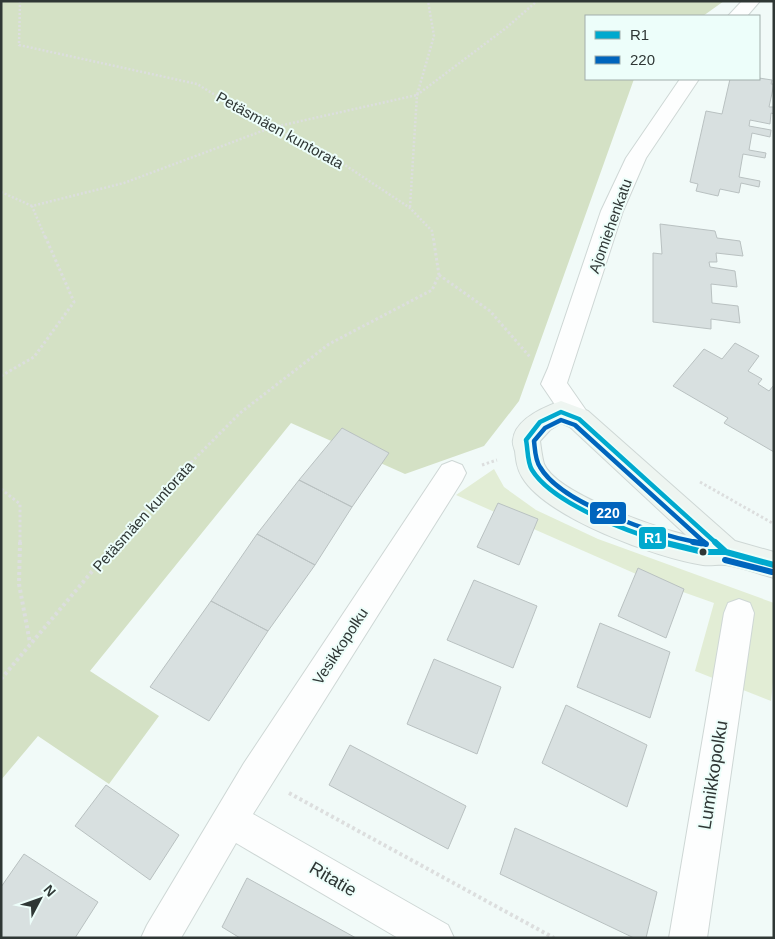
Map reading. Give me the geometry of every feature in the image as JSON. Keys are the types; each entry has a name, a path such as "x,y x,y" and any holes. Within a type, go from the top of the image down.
{"street":[{"path":"738,15 752,1"},
{"name":"Ajomiehenkatu","path":"554,384 561,368 612,210 636,158 688,80"},
{"path":"554,384 579,419 726,552"},
{"path":"579,419 561,412 543,418 532,429 526,440 532,470 549,488 580,508 607,521 660,541 704,552 726,552 774,565"},
{"name":"Vesikkopolku","path":"160,938 256,775 452,473"},
{"name":"Lumikkopolku","path":"688,938 738,613"},
{"name":"Ritatie","path":"230,820 435,938"}],"path":[{"name":"Petäsmäen kuntorata","path":"1,679 142,512 240,413 329,344 432,290 439,275 432,231 410,208 319,148 270,128 197,84 19,45 20,1"},
{"path":"410,208 417,95 434,36 428,1"},
{"path":"1,192 32,206 124,183 270,128 417,95 506,28 537,1"},
{"path":"1,376 34,357 74,302 32,206"},
{"path":"439,275 490,311 554,384"},
{"path":"452,473 529,451"},
{"path":"1,489 20,504 19,584 30,644"},
{"path":"256,775 554,938"}],"green space":[{"path":"1,1 724,1 704,15 585,15 585,80 634,80 519,401 484,446 405,474 291,423 90,671 159,716 109,784 38,736 1,780"},
{"path":"494,469 504,487 536,510 598,539 774,603 774,673 771,701 695,671 714,603 652,581 456,495"}],"building":[{"path":"760,78 772,80 771,84 774,84 769,107 774,107 774,114 771,113 770,124 750,120 749,126 771,130 770,137 752,133 749,150 766,153 765,158 743,154 739,177 760,181 759,187 741,183 739,193 720,189 718,196 696,191 698,184 690,182 706,111 722,114 730,80 760,80"},
{"path":"660,224 715,231 717,238 740,241 743,256 716,253 717,262 709,262 710,267 735,271 737,287 711,284 712,303 738,306 740,323 711,319 711,329 653,322 653,253 662,254"},
{"path":"735,343 759,356 748,371 762,379 758,384 769,391 774,385 774,452 724,423 728,418 673,386 704,349 722,359"},
{"path":"342,428 389,453 352,507 299,480"},
{"path":"299,480 352,507 315,565 257,534"},
{"path":"498,503 538,519 519,565 477,547"},
{"path":"257,534 315,565 268,631 211,601"},
{"path":"638,568 684,589 666,638 618,616"},
{"path":"474,580 537,606 513,668 447,640"},
{"path":"211,601 268,631 209,721 150,687"},
{"path":"600,623 670,652 650,718 577,687"},
{"path":"434,659 501,687 477,754 407,724"},
{"path":"566,705 647,745 627,807 542,763"},
{"path":"350,745 466,806 448,849 329,785"},
{"path":"106,785 179,835 150,880 75,826"},
{"path":"515,828 657,892 646,938 634,938 500,874"},
{"path":"24,854 98,902 75,938 1,938 1,887"},
{"path":"247,878 356,938 240,938 222,927"}],"transit line":[{"name":"R1","path":"561,412 579,419 726,552 706,552 685,548 637,533 584,510 543,484 532,470 526,440 540,422 561,412"},
{"name":"220","path":"561,420 575,425 706,544 665,535 616,517 570,494 553,481 540,468 534,441 545,428 561,420"},
{"name":"R1","path":"726,552 774,565"},
{"name":"220","path":"725,560 772,572"}]}
